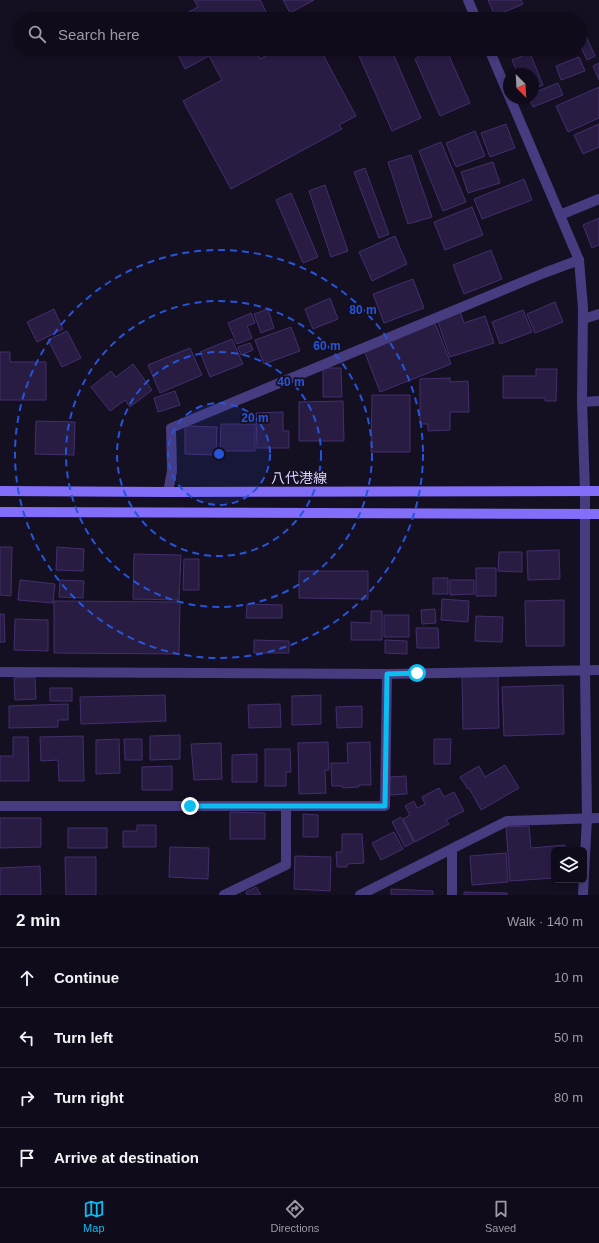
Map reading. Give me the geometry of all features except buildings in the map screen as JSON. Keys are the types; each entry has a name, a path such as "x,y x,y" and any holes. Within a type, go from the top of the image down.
{"main road":[{"name":"八代港線","path":"0,491 599,491"},
{"path":"0,512 599,514"}],"street":[{"path":"468,0 473,12"},
{"path":"492,56 503,81"},
{"path":"513,104 579,260 583,319 582,402 585,491 587,818 583,895"},
{"path":"560,215 599,199"},
{"path":"168,492 172,471 171,428 529,279 579,260"},
{"path":"583,319 599,314"},
{"path":"582,402 599,401"},
{"path":"0,672 387,674 599,670"},
{"path":"0,806 385,806 387,674"},
{"path":"224,895 286,865 286,806"},
{"path":"360,895 507,821 599,818"},
{"path":"452,849 452,895"}],"route":[{"path":"190,806 385,806 387,674 417,673"}]}
